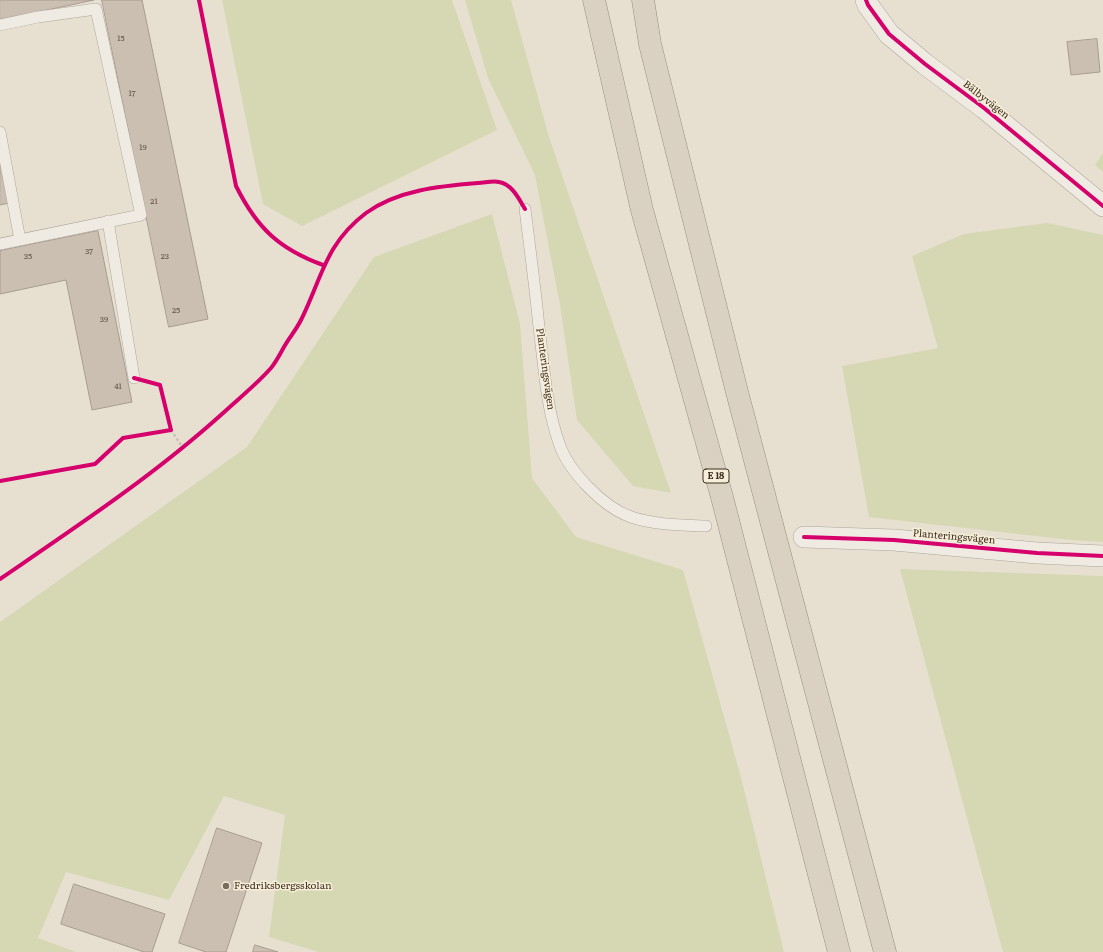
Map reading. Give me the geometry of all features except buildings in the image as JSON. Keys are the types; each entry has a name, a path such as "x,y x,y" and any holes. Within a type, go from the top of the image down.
{"highway":[{"name":"E 18","path":"594,0 642,210 722,497 839,952"},
{"path":"642,0 650,44 737,392 885,952"}],"street":[{"name":"Bälbyvägen","path":"866,0 889,34 925,64 984,108 1103,206"},
{"name":"Planteringsvägen","path":"804,537 894,540 1103,556"}],"lane":[{"path":"0,25 38,17 96,9 141,215 0,244"},
{"path":"0,132 20,240"},
{"name":"Planteringsvägen","path":"525,209 547,395 559,444 572,467 592,492 615,508 630,516 656,524 706,526"},
{"path":"108,221 134,378"}],"path":[{"path":"169,422 171,430 183,448"},
{"path":"164,431 171,430"},
{"path":"177,452 188,444"}],"green space":[{"path":"222,0 452,0 497,130 302,226 263,204"},
{"path":"465,0 511,0 549,137 671,493 633,486 577,420 560,305 535,175 488,78"},
{"path":"1103,153 1103,172 1095,165"},
{"path":"492,214 520,324 532,478 576,537 683,570 742,781 784,952 319,952 269,937 285,815 224,796 169,900 66,872 38,938 76,952 0,952 0,622 247,447 374,257"},
{"path":"1047,223 1103,235 1103,542 1071,540 869,517 842,366 938,348 912,256 964,234"},
{"path":"900,569 1103,576 1103,952 1003,952"}],"cycle path":[{"path":"199,0 236,186 252,214 271,235 294,252 323,265"},
{"path":"866,0 889,34 925,64 984,108 1103,206"},
{"path":"0,579 169,459 196,437 259,380 273,366 299,324 333,249 352,225 366,213 378,205 392,199 420,190 494,181 504,183 508,186 518,197 525,209"},
{"path":"0,481 95,464 123,438 171,430 160,385 134,378"},
{"path":"804,537 894,540 1037,553 1103,556"}],"place":[{"name":"Fredriksbergsskolan","path":"226,886"}]}
